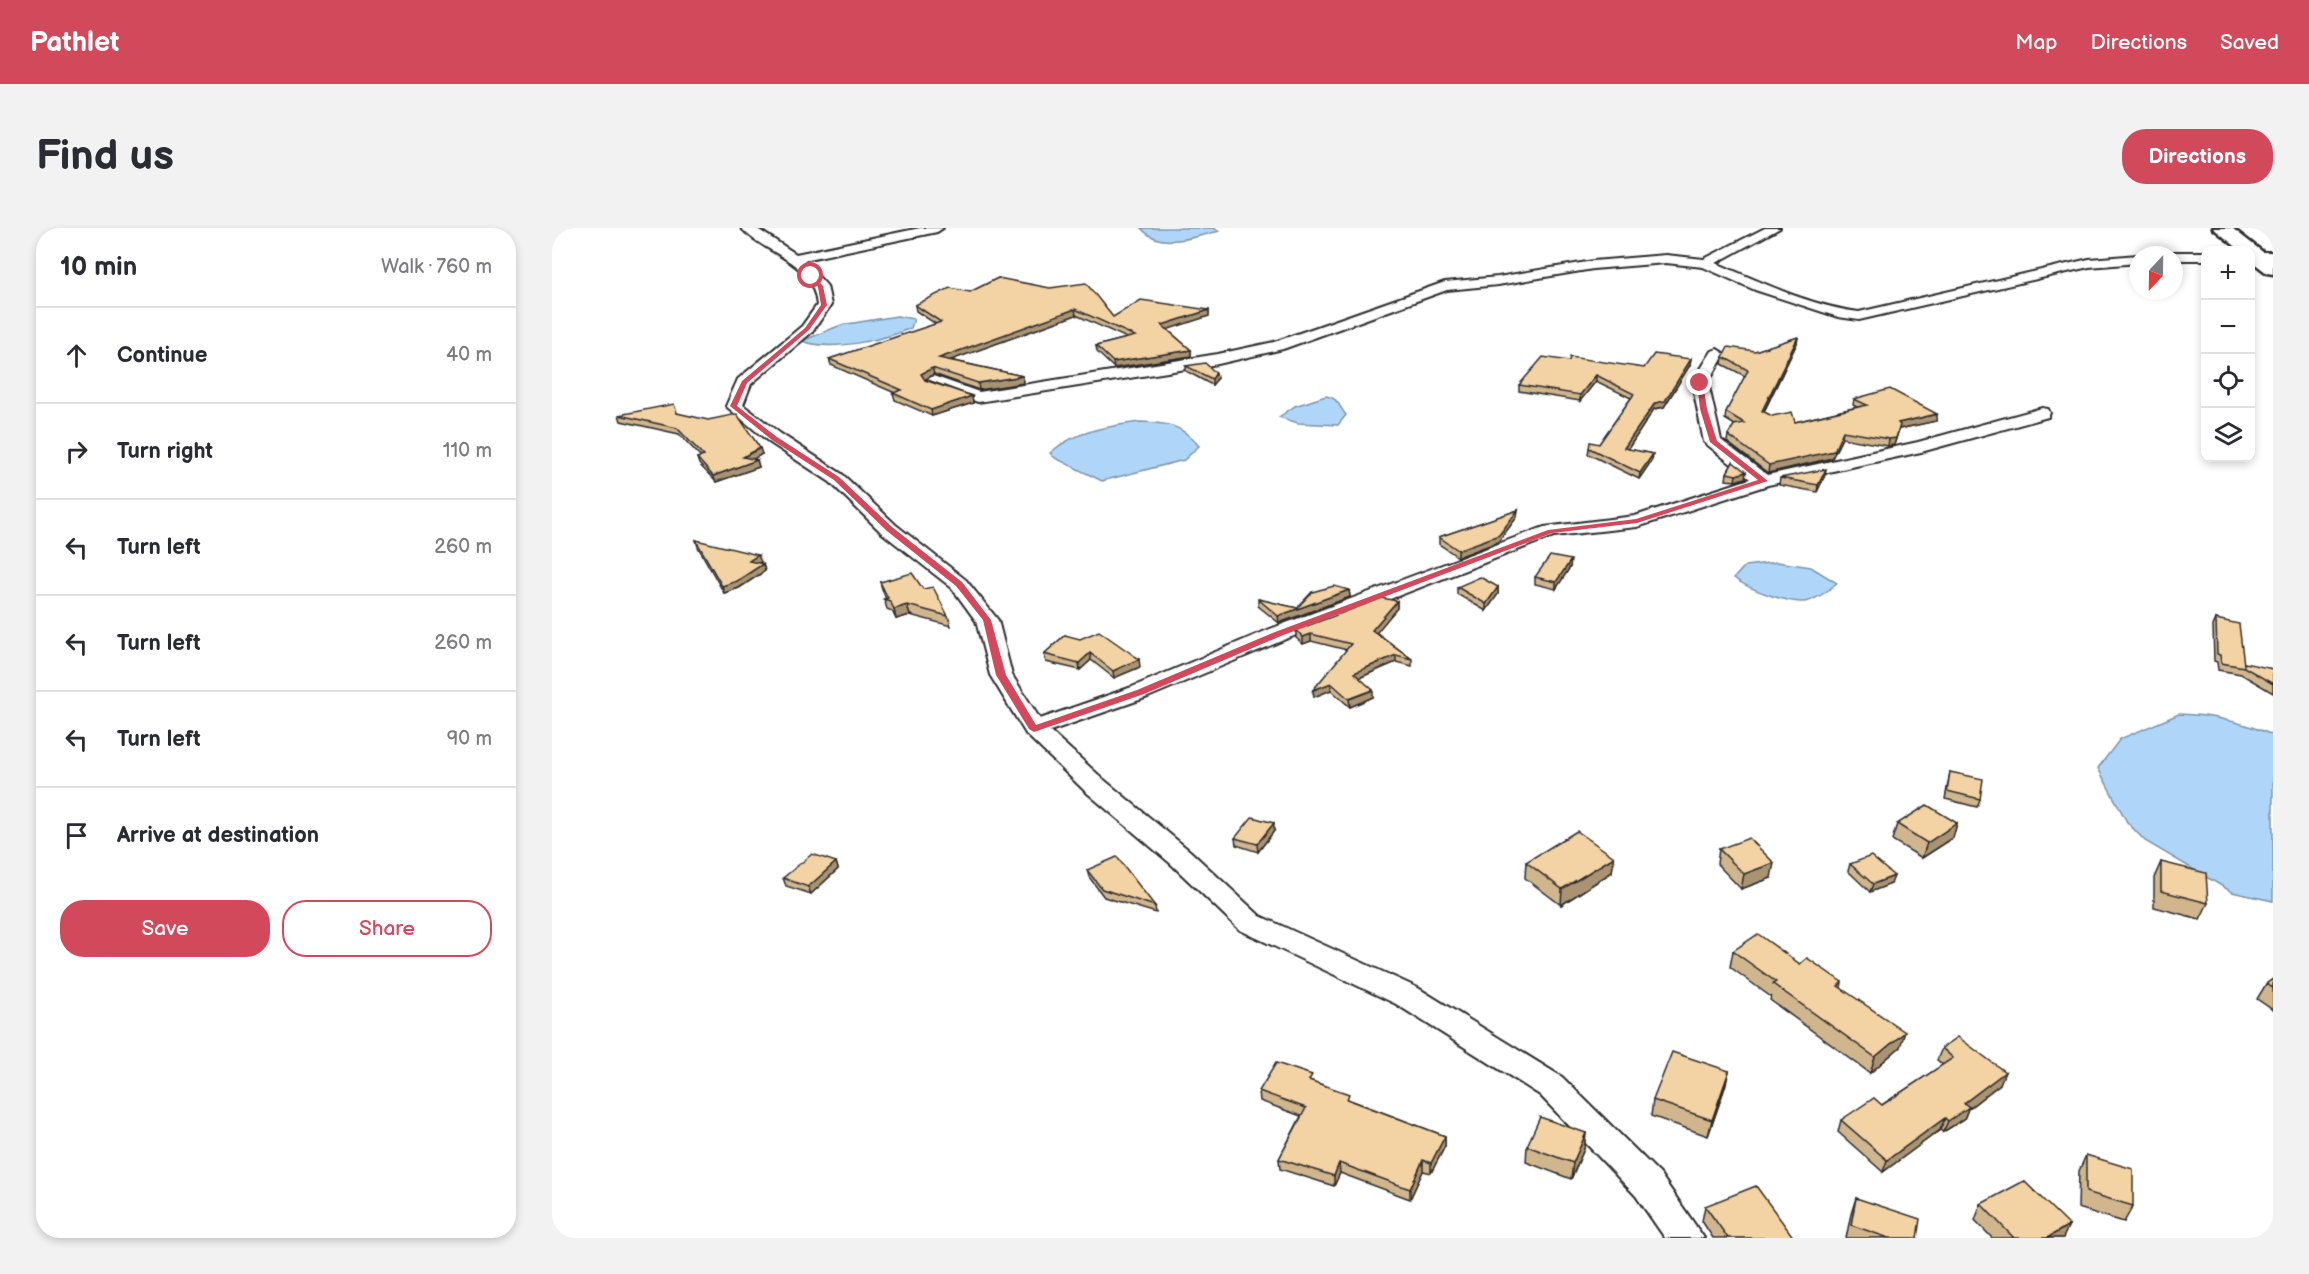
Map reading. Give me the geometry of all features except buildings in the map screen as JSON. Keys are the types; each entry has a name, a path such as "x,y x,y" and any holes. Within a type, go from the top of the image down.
{"highway":[{"path":"2221,228 2273,269"}],"street":[{"path":"747,228 775,244 821,286 824,305 807,329 744,382 734,406 775,438 837,478 889,529 959,584 987,620 1001,675 1034,729 1094,785 1180,857 1250,923 1407,996 1551,1086 1648,1185 1686,1238"},
{"path":"793,259 938,228"},
{"path":"1706,263 1774,228"},
{"path":"2183,256 2201,256"},
{"path":"933,381 978,397 1218,359 1278,346 1445,286 1498,281 1593,265 1666,259 1706,263 1760,287 1843,314 1859,316 2089,263 2129,259"},
{"path":"1717,354 1700,383 1713,442 1764,481"},
{"path":"1034,729 1140,692 1278,634 1551,531 1637,521 1764,481 1921,447 2042,413"}],"water":[{"path":"1141,228 1214,228 1220,231 1179,240 1168,240 1149,235"},
{"path":"897,316 914,319 911,328 886,337 842,345 802,341 841,325"},
{"path":"1326,396 1336,401 1346,415 1338,425 1298,423 1279,417 1295,406"},
{"path":"1140,422 1173,426 1186,433 1199,446 1184,460 1102,481 1055,458 1050,453 1070,439 1092,431"},
{"path":"1777,562 1811,567 1837,583 1817,598 1802,602 1771,595 1749,587 1734,578 1745,566"},
{"path":"2179,714 2227,720 2273,735 2273,901 2232,892 2145,841 2127,822 2098,768 2120,739"}],"route":[{"path":"811,276 821,286 824,305 807,329 744,382 734,406 775,438 837,478 889,529 959,584 987,620 1001,675 1034,729 1140,692 1278,634 1551,531 1637,521 1764,481 1713,442 1700,383"}]}
